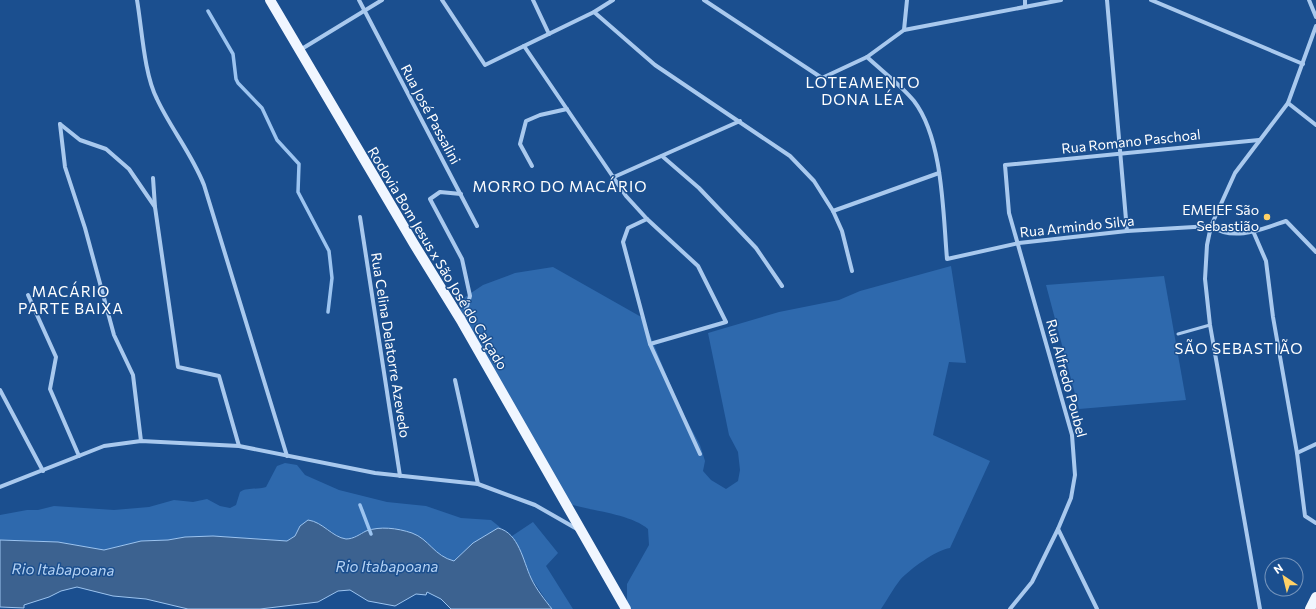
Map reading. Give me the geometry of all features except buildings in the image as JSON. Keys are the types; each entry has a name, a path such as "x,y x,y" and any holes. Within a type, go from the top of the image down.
{"main road":[{"name":"Rodovia Bom Jesus x São José do Calçado","path":"270,0 414,244 462,322 580,531 626,609"},
{"path":"1310,609 1316,597"}],"street":[{"path":"137,0 149,72 156,98 172,127 196,164 204,185 287,456"},
{"name":"Rua José Passalini","path":"359,0 477,226"},
{"path":"299,51 382,0"},
{"path":"442,0 486,65 594,12 613,0"},
{"path":"533,0 550,34"},
{"path":"704,0 822,78 867,57 904,30 1061,0"},
{"path":"904,30 908,0"},
{"path":"1025,0 1025,7"},
{"path":"1107,0 1126,231"},
{"path":"1151,0 1303,64"},
{"path":"1309,0 1316,17"},
{"path":"594,12 655,65 790,156 814,181 833,211 842,231 852,271"},
{"path":"1260,609 1210,325 1206,279 1207,246 1211,226 1235,173 1288,103 1316,26"},
{"path":"524,46 626,196 698,266 726,322 650,344"},
{"path":"833,211 939,173 928,125 914,101 867,57"},
{"path":"1288,103 1315,123"},
{"path":"532,166 520,144 526,122 540,116 567,109"},
{"path":"614,177 740,121"},
{"path":"140,441 133,375 114,335 85,228 65,167 60,124 80,140 106,149 129,169 155,207"},
{"name":"Rua Romano Paschoal","path":"1005,165 1259,140"},
{"path":"662,156 699,188 756,248 782,286"},
{"name":"Rua Alfredo Poubel","path":"1005,165 1009,213 1019,243 1072,435 1075,475 1071,498 1058,529 1032,582 1010,609"},
{"name":"Rua Armindo Silva","path":"939,173 947,259 1019,243 1126,231 1211,226"},
{"path":"153,178 155,207 178,368 219,376 239,446"},
{"path":"460,194 440,192 430,199 462,259 470,296 462,322"},
{"name":"Rua Celina Delatorre Azevedo","path":"360,218 400,476"},
{"path":"647,218 628,228 623,242 650,344 700,454"},
{"path":"1211,226 1220,232 1242,234 1286,221 1316,252"},
{"path":"1253,231 1266,261 1273,317 1297,453 1305,516 1316,523"},
{"path":"28,295 56,357 50,389 79,456"},
{"path":"455,380 478,484"},
{"path":"0,390 43,471"},
{"path":"0,487 104,446 140,441 239,446 400,476 478,484 535,505 580,531"},
{"path":"1297,453 1316,444"},
{"path":"1058,529 1097,609"}],"lane":[{"path":"1178,334 1210,325"}],"shaded area":[{"path":"951,266 966,363 949,362 933,435 990,461 950,548 944,549 931,556 904,576 897,583 881,609 627,609 627,584 649,545 648,529 641,524 622,516 569,504 464,329 460,310 462,299 483,285 515,273 553,267 643,318 679,406 700,445 705,461 703,471 711,480 726,489 738,481 740,470 738,452 729,435 708,333 779,312 839,300 860,291"},
{"path":"1164,276 1186,400 1079,409 1046,285"},
{"path":"285,463 297,465 305,475 339,490 387,502 426,506 461,518 491,520 501,528 498,528 473,543 454,561 441,555 413,533 406,531 391,529 376,530 346,539 319,524 300,526 295,536 287,541 213,536 185,537 168,540 141,541 104,550 58,542 0,540 0,515 27,510 38,510 54,506 114,510 149,507 174,500 193,502 207,499 220,506 230,508 236,505 240,492 243,490 266,487 277,466"},
{"path":"533,522 558,553 546,566 573,609 552,609 532,579 512,536"}],"water":[{"name":"Rio Itabapoana","path":"308,520 313,521 341,538 346,539 377,528 389,528 406,531 423,539 436,552 447,559 454,561 473,543 498,528 505,531 516,542 533,582 552,609 451,609 441,599 427,592 426,595 416,594 395,606 368,601 350,590 338,591 318,602 260,609 188,609 146,599 113,596 77,587 61,591 49,597 24,605 24,608 0,607 0,540 58,542 104,550 141,541 168,540 185,537 213,536 287,541 295,536 300,526"}],"waterway":[{"path":"208,11 233,54 236,79 238,83 262,108 277,140 299,164 298,192 329,251 332,278 328,312"},
{"path":"360,505 371,534"}],"place":[{"name":"EMEIEF São Sebastião","path":"1267,217"}],"district":[{"name":"LOTEAMENTO DONA LÉA","path":"863,90"},
{"name":"MORRO DO MACÁRIO","path":"560,186"},
{"name":"MACÁRIO PARTE BAIXA","path":"71,300"},
{"name":"SÃO SEBASTIÃO","path":"1239,348"}]}
